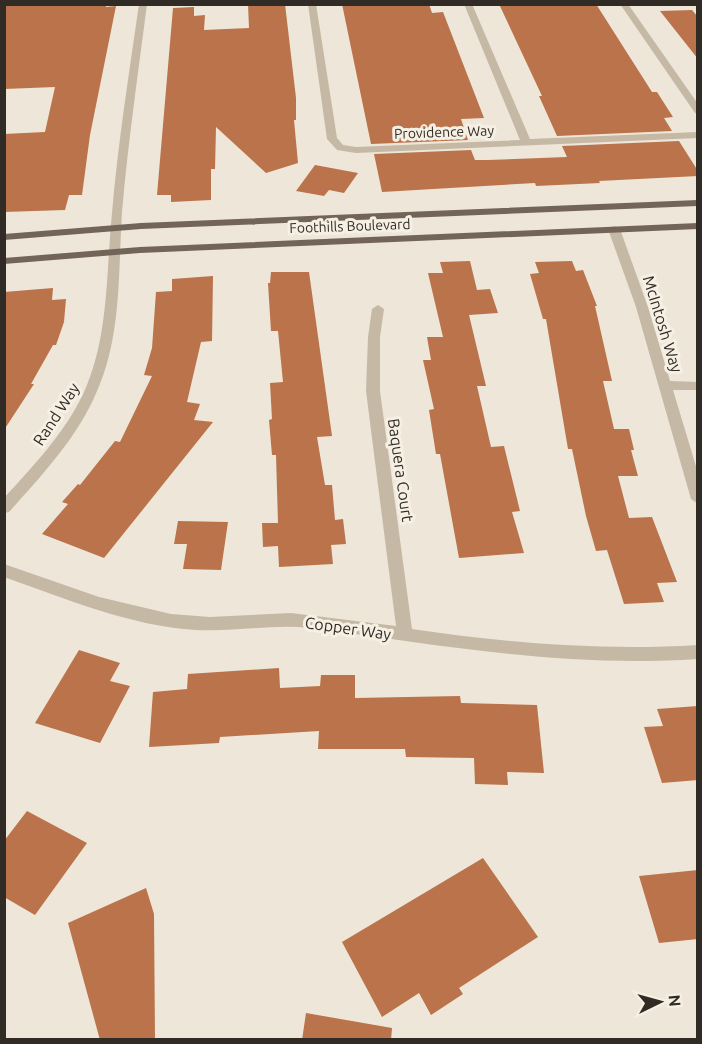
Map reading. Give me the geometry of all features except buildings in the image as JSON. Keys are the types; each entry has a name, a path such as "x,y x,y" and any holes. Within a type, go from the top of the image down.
{"main road":[{"name":"Foothills Boulevard","path":"4,237 116,228 698,203"},
{"name":"Foothills Boulevard","path":"4,261 115,252 698,226"}],"street":[{"name":"Rand Way","path":"4,508 62,440 91,392 104,352 116,228 143,4"},
{"name":"Providence Way","path":"312,4 332,139 340,148 356,150 698,135"},
{"path":"468,4 526,142"},
{"path":"624,4 698,111"},
{"name":"McIntosh Way","path":"614,229 636,288 698,499"},
{"name":"Baquera Court","path":"378,309 374,337 373,391 405,636"},
{"path":"665,385 698,386"},
{"name":"Copper Way","path":"4,570 88,600 155,618 198,623 302,621 536,652 600,655 698,652"}]}
